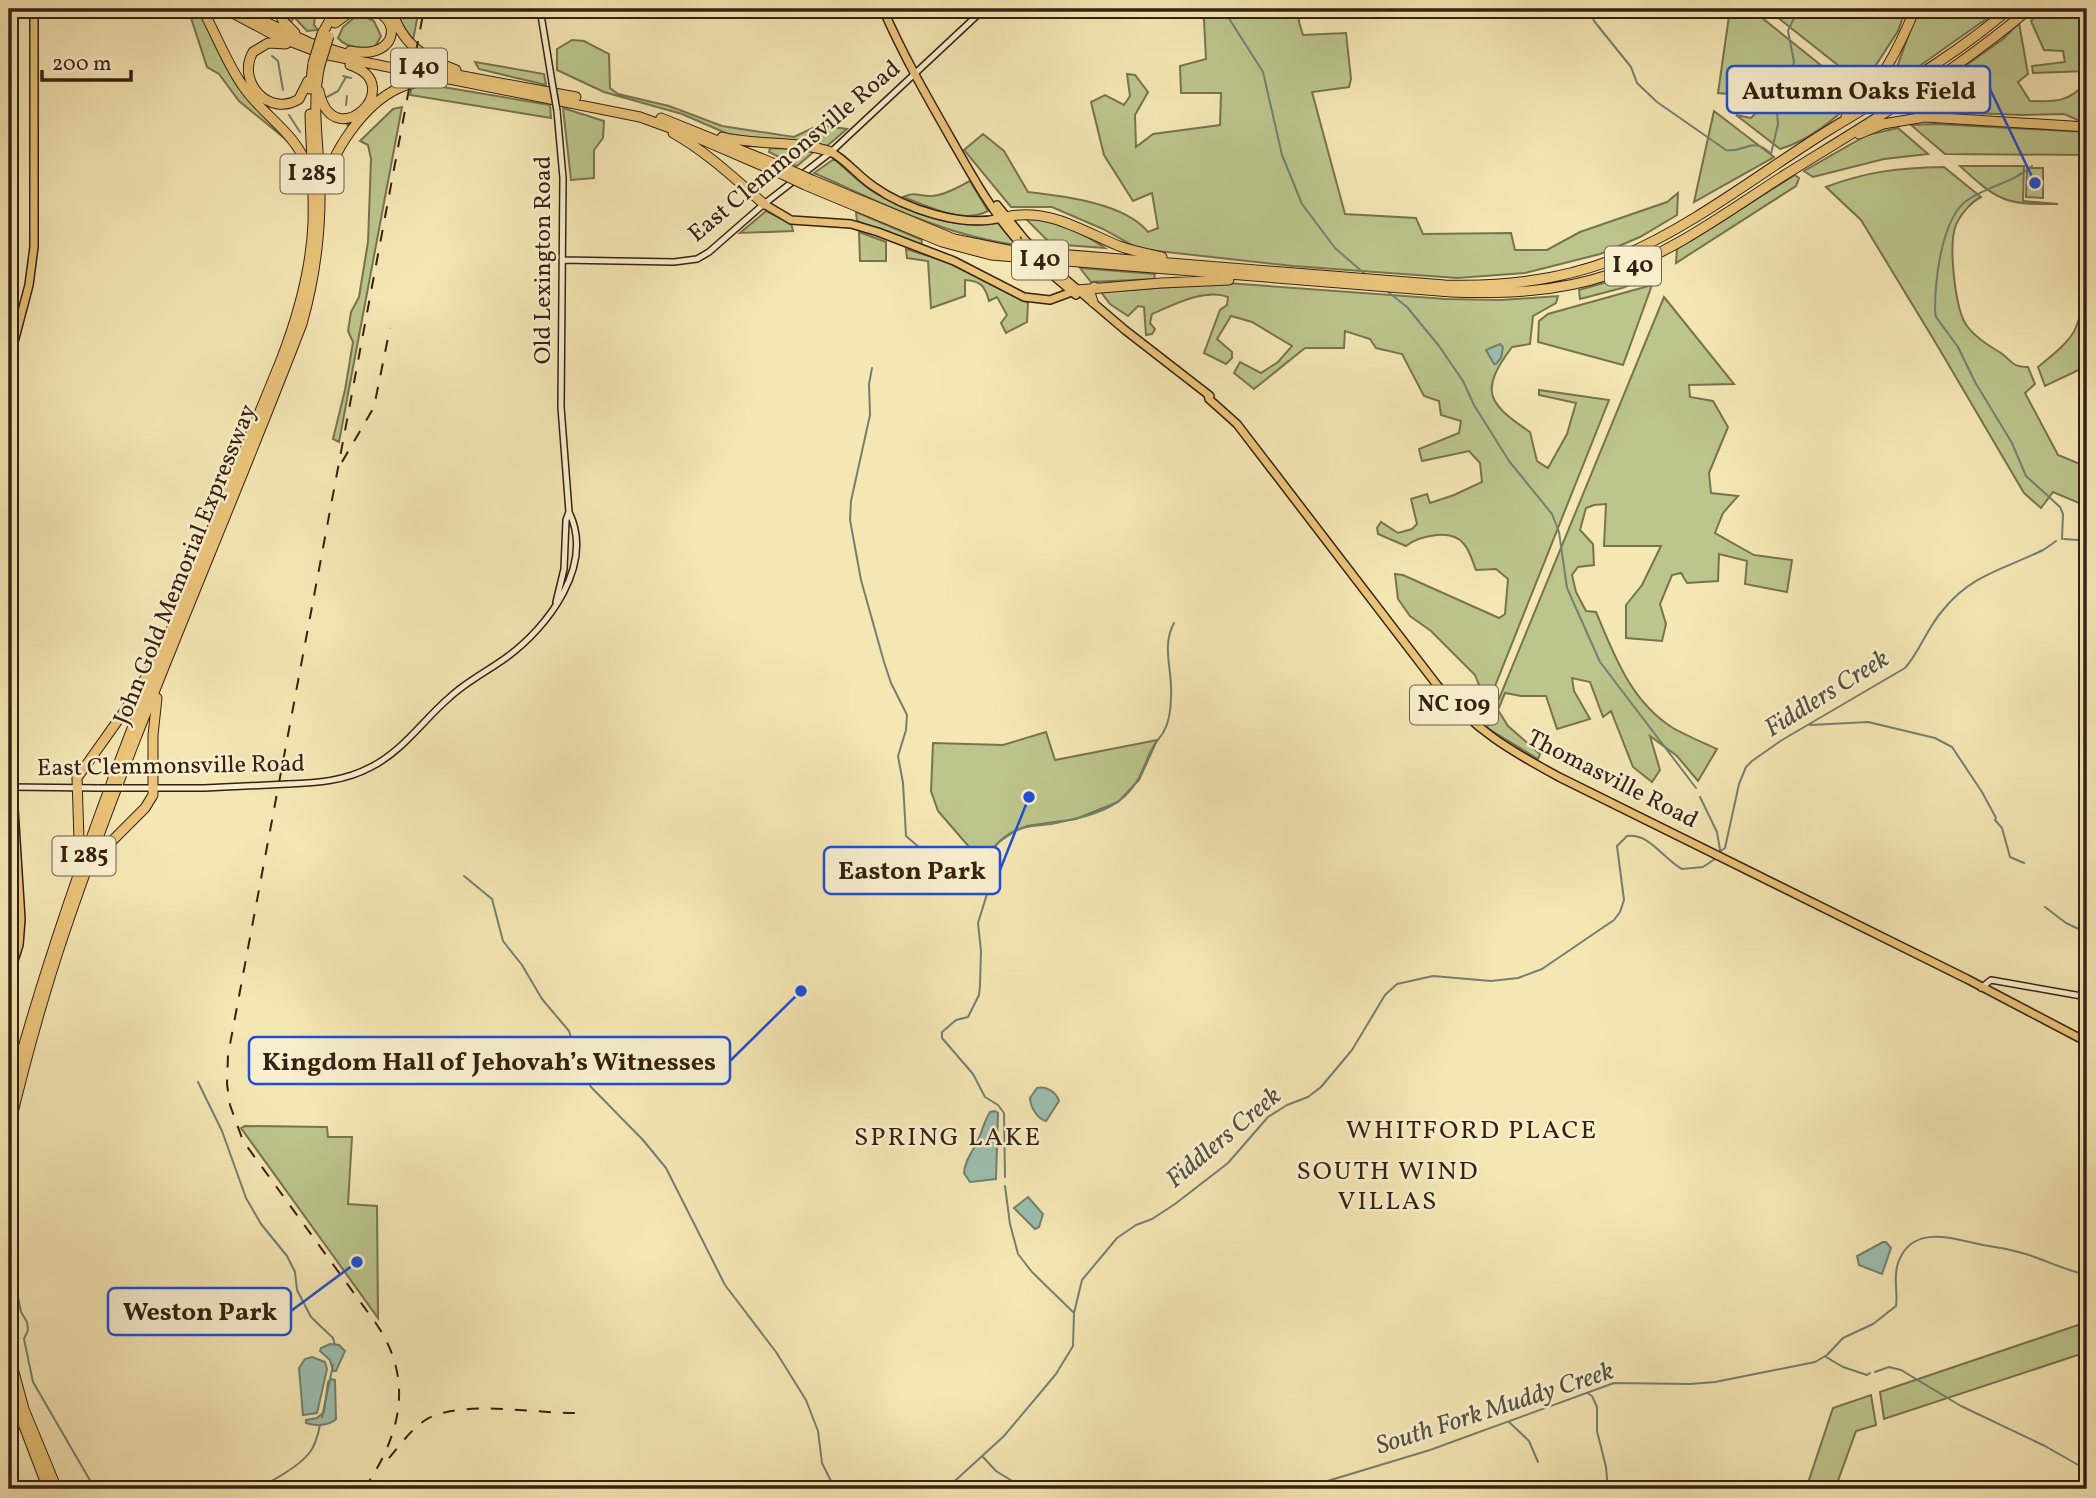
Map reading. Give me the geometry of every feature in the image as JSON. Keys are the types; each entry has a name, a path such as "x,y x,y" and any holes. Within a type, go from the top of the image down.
{"highway":[{"path":"202,9 245,89 301,150 309,170 313,203"},
{"name":"I 40","path":"225,9 254,25 336,54 640,117 787,173"},
{"name":"I 40","path":"238,9 308,46"},
{"path":"278,9 286,26 308,46 301,50 278,43 264,44 251,54 248,72 258,93 268,102 280,105 292,103 301,97 315,68"},
{"path":"325,35 334,9"},
{"name":"John Gold Memorial Expressway","path":"9,1098 38,992 70,894 134,721 292,331 307,274 312,234 310,106 315,68 325,35 344,9"},
{"path":"315,68 321,100 331,115 347,119 362,111 372,95 370,79 363,71 336,54 344,49 369,53 379,51 387,44 391,32 388,21 379,12 363,9 350,12 335,23"},
{"path":"392,9 406,40 424,56 457,71 502,82"},
{"path":"1831,128 1866,96 1885,72 1914,9"},
{"name":"I 40","path":"808,182 929,229 981,246 1008,250 1445,285 1503,285 1533,281 1592,267 1636,250 1674,229 1935,64 2009,9"},
{"name":"I 40","path":"336,54 502,82 628,108 692,129 942,242 991,255 1482,293 1545,290 1576,284 1607,275 1664,251 1962,61 2029,9"},
{"path":"2078,9 2087,18"},
{"name":"John Gold Memorial Expressway","path":"9,1129 43,1001 82,884 186,612 302,324 319,240 320,187 315,68"},
{"path":"319,240 328,170 335,153 367,114 387,94 409,84 462,82"},
{"path":"640,117 690,143 764,204"},
{"path":"1823,152 1871,128 1910,119 1942,117 2087,127"},
{"path":"692,129 743,142 813,146 831,152"},
{"path":"1003,218 1029,214 1045,215 1128,249 1205,265"},
{"path":"1075,291 1094,287 1208,280 1286,279"},
{"path":"1093,302 1090,292 1094,287"},
{"path":"82,884 104,849 145,808 153,795 153,735 157,698 186,612"},
{"path":"70,894 79,840 78,775 147,675 175,620"},
{"path":"9,1354 24,1409 57,1489"},
{"path":"9,1387 48,1489"}],"main road":[{"path":"9,361 29,285 34,247 34,9"},
{"name":"Old Lexington Road","path":"540,9 557,111 563,178 561,407 569,512 573,520 575,546 573,566"},
{"name":"Thomasville Road","path":"883,9 915,75 993,207 1053,272 1224,407 1229,417 1321,532 1437,685 1456,708 1480,730 1559,777 2087,1042"},
{"name":"East Clemmonsville Road","path":"562,260 674,262 697,260 709,253 764,204 831,152 984,9"},
{"path":"831,152 889,196 950,219 967,222 1003,218"},
{"name":"Thomasville Road","path":"974,177 1003,218"},
{"path":"764,204 792,220 851,224 878,232 954,261 1024,298 1050,300 1075,291"},
{"path":"988,221 993,215 993,207"},
{"name":"Thomasville Road","path":"1075,291 1093,302 1125,330"},
{"name":"Old Lexington Road","path":"566,542 566,520 569,512"},
{"path":"566,542 573,566"},
{"name":"East Clemmonsville Road","path":"556,603 564,569 566,542"},
{"name":"East Clemmonsville Road","path":"11,787 153,788 268,785 343,778 381,762 416,732 450,697 508,657 526,640 556,603 567,587 573,566"},
{"path":"9,730 21,925 16,957 9,976"},
{"path":"1981,988 1991,981 2087,997"}],"green space":[{"path":"156,9 198,9 240,88 289,142 239,101 219,74 207,67 191,18 157,15"},
{"path":"287,9 316,9 314,25 318,30 307,31 294,17 290,24"},
{"path":"396,9 419,9 413,40 400,21"},
{"path":"1198,9 1299,9 1303,35 1346,33 1351,79 1349,87 1312,92 1345,214 1416,218 1423,234 1511,233 1515,250 1547,250 1580,232 1667,202 1678,193 1677,215 1640,237 1600,254 1525,273 1457,278 1293,266 1139,249 1103,229 1052,207 1011,207 964,150 983,134 1004,151 1028,192 1109,208 1138,222 1148,232 1158,228 1152,193 1133,201 1104,155 1091,102 1105,95 1124,105 1130,96 1127,74 1135,75 1148,92 1135,115 1136,147 1153,134 1220,125 1221,93 1181,93 1180,66 1206,59 1204,20"},
{"path":"1730,9 1751,9 1853,91 1853,100 1820,129 1780,149 1736,115 1751,118 1764,105 1763,97 1718,93"},
{"path":"1767,9 1906,9 1898,31 1863,85"},
{"path":"1918,9 1981,9 1996,12 1881,90 1897,67"},
{"path":"2042,9 2072,9 2087,26 2087,71 2033,73 2032,66 2065,62 2063,51 2044,50 2031,21"},
{"path":"355,17 374,21 381,36 375,47 355,47 338,38 343,27"},
{"path":"2019,23 2028,74 2018,82 2030,101 2068,97 2087,82 2087,120 2078,120 2064,114 1903,110 2003,39"},
{"path":"572,40 584,41 609,54 610,88 618,94 669,106 722,126 794,137 819,125 847,129 827,146 728,134 682,114 604,92 557,70 557,49"},
{"path":"475,62 544,74 546,85 479,69"},
{"path":"425,84 550,105 551,118 410,95 412,86"},
{"path":"402,107 339,442 333,439 353,342 348,331 351,312 359,297 368,242 371,159 368,145 360,141 393,109"},
{"path":"563,108 604,121 603,138 594,150 594,178 571,180"},
{"path":"1714,111 1774,157 1694,202"},
{"path":"1911,125 2087,132 2087,155 1945,154"},
{"path":"1898,128 1928,154 1884,159 1813,177 1804,171 1867,135"},
{"path":"770,148 816,150 797,166 769,152"},
{"path":"834,159 865,186 891,201 951,222 982,225 998,223 1017,245 990,241 939,226 814,173"},
{"path":"1960,166 2024,166 2023,201 2058,204 2014,202 2003,198 1984,187"},
{"path":"1944,167 1981,197 1963,213 1954,234 1954,277 1963,318 1970,330 1982,341 2016,365 2028,367 2035,384 2025,393 2058,455 2087,467 2087,503 2079,503 2053,492 2041,508 2024,493 1861,220 1826,187 1884,171"},
{"path":"2027,168 2043,168 2043,198 2026,197"},
{"path":"2083,168 2087,168 2087,272 2084,270"},
{"path":"1795,175 1799,178 1796,186 1676,263 1677,249"},
{"path":"970,181 988,211 978,215 956,215 903,197 912,194 937,195"},
{"path":"766,211 791,223 793,231 740,233"},
{"path":"856,212 922,240 921,246 857,221"},
{"path":"1038,217 1073,230 1105,248 1051,244 1026,219"},
{"path":"859,232 886,242 886,261 860,261"},
{"path":"906,249 951,263 1028,303 1027,322 1006,333 1001,323 1007,315 997,297 989,301 982,285 965,280 965,296 931,308 928,261 907,258"},
{"path":"1658,263 1657,274 1622,288 1580,299 1579,290"},
{"path":"1080,268 1155,274 1154,279 1091,282"},
{"path":"2084,281 2087,283 2087,366 2045,386 2038,367 2069,339 2074,331 2081,311"},
{"path":"1227,283 1446,299 1501,300 1558,296 1556,303 1533,316 1530,344 1512,347 1502,362 1495,375 1492,395 1504,413 1530,432 1537,461 1548,468 1567,434 1576,403 1539,395 1539,390 1609,400 1479,721 1472,715 1483,695 1475,675 1431,631 1410,616 1398,599 1395,574 1403,575 1499,618 1505,614 1508,579 1496,569 1476,570 1466,547 1451,536 1435,535 1406,546 1378,534 1377,528 1381,522 1398,533 1412,529 1417,524 1411,499 1427,494 1430,503 1482,482 1480,463 1469,451 1422,461 1419,449 1459,433 1461,421 1441,415 1439,401 1424,396 1402,354 1376,348 1370,339 1345,331 1344,348 1305,348 1254,389 1234,373 1240,362 1261,373 1278,362 1292,346 1252,322 1231,316 1217,339 1232,352 1232,358 1226,364 1204,353 1220,310 1227,305 1228,297 1199,296 1152,314 1150,323 1155,329 1152,334 1146,335 1144,307 1138,306 1128,316 1110,304 1101,292"},
{"path":"1652,285 1623,365 1538,342 1539,321 1548,314"},
{"path":"1664,297 1734,384 1689,385 1690,397 1713,401 1728,427 1709,473 1711,493 1738,496 1723,513 1715,533 1754,555 1792,560 1787,592 1745,584 1747,561 1719,554 1718,581 1687,583 1681,573 1672,575 1660,604 1666,624 1662,641 1626,638 1626,605 1642,585 1661,546 1604,546 1606,504 1586,508 1580,530 1593,544 1594,565 1578,567 1572,575 1576,592 1586,611 1596,612 1626,676 1646,705 1673,728 1717,749 1698,781 1677,756 1650,736 1660,770 1652,782 1633,767 1611,711 1603,717 1590,682 1572,678 1574,691 1590,719 1557,729 1546,696 1505,693 1498,710 1508,726 1540,754 1538,759 1487,728"},
{"path":"1046,732 1055,760 1157,740 1139,780 1118,802 1076,819 1027,826 1015,831 999,842 982,862 938,811 931,791 933,743 1003,745"},
{"path":"327,1127 328,1137 352,1137 348,1204 377,1206 378,1318 241,1128"},
{"path":"2087,1322 2087,1352 1884,1419 1880,1392"},
{"path":"1871,1395 1876,1425 1856,1431 1835,1489 1806,1489 1833,1408"}],"shaded area":[{"path":"1500,344 1503,347 1501,358 1494,364 1486,350"},
{"path":"1037,1088 1051,1090 1059,1101 1046,1121 1037,1115 1031,1105 1030,1098"},
{"path":"995,1111 998,1113 996,1179 970,1182 964,1173 966,1164 988,1115"},
{"path":"1028,1197 1043,1214 1039,1227 1035,1229 1014,1208"},
{"path":"1883,1242 1891,1248 1882,1274 1859,1265 1857,1256"},
{"path":"330,1344 339,1345 345,1351 336,1371 333,1371 330,1360 320,1351"},
{"path":"312,1357 325,1362 327,1369 317,1413 303,1415 299,1368 305,1359"},
{"path":"335,1380 336,1419 322,1425 306,1423 306,1420 317,1418 324,1412 328,1382"}],"waterway":[{"path":"1223,9 1263,72 1282,155 1302,204 1335,248 1366,275"},
{"path":"1590,9 1594,21 1631,67 1637,83 1657,102 1726,150 1754,145 1771,154 1778,124 1777,93 1794,62 1788,31 1798,9"},
{"path":"398,49 404,52"},
{"path":"272,56 278,61 283,90"},
{"path":"343,76 351,78"},
{"path":"327,97 338,91 346,77"},
{"path":"346,105 347,96"},
{"path":"289,115 300,132"},
{"path":"347,125 351,123"},
{"path":"2032,166 1969,199 1960,208 1952,220 1942,250 1935,311 1936,317 1958,347 1975,382 2012,443 2026,476 2060,507 2063,514 2062,539"},
{"path":"1387,291 1407,307 1439,346 1463,381 1474,405 1509,461 1552,514 1559,532 1567,588 1600,662 1696,788"},
{"path":"872,368 869,384 870,415 851,501 850,520 861,580 884,662 907,715 906,730 898,756 903,783 906,836 921,849 969,850 982,862 987,894 978,923 981,951 979,995 968,1017 956,1020 942,1032 942,1038 973,1074 985,1097 998,1105 1004,1113 1005,1177"},
{"name":"Fiddlers Creek","path":"2064,539 2078,540 2087,537"},
{"name":"Fiddlers Creek","path":"1719,852 1725,848 1739,784 1746,767 1752,761 1782,740 1905,668 1937,617 1954,598 1977,580 2043,550 2056,541"},
{"path":"984,861 997,844 1014,831 1090,815 1117,802 1133,787 1168,720 1171,705 1168,641 1174,623"},
{"path":"1810,725 1868,722 1935,738 1952,747 2002,828 2010,857 2024,863"},
{"path":"1700,797 1717,832 1720,850"},
{"name":"Fiddlers Creek","path":"946,1489 1004,1436 1056,1374 1073,1346 1074,1313 1082,1280 1117,1238 1175,1204 1228,1163 1268,1117 1287,1105 1308,1097 1321,1087 1352,1050 1385,995 1397,984 1433,976 1491,981 1518,978 1542,969 1614,920 1620,912 1624,900 1617,846 1627,836 1643,838 1650,842 1682,869 1703,867 1715,859"},
{"path":"464,876 492,899 503,941 522,965 542,999 569,1031 579,1064 591,1087 643,1140 666,1168 725,1285 776,1352 806,1400 818,1431 822,1463 835,1489"},
{"path":"2045,907 2066,923 2087,933"},
{"path":"198,1082 222,1131 246,1198 261,1224 287,1256 295,1272 297,1290 311,1317 333,1338 335,1345"},
{"path":"1005,1186 1010,1224 1018,1254 1032,1272 1074,1313"},
{"name":"South Fork Muddy Creek","path":"1301,1489 1430,1450 1614,1383 1715,1382 1815,1362 1827,1355 1843,1338 1873,1324 1896,1306 1898,1263 1904,1250 1923,1238 1947,1238 2010,1250 2087,1275"},
{"path":"9,1253 21,1312 27,1322 28,1330 24,1339 33,1382 95,1489"},
{"path":"1826,1357 1843,1367 1867,1375 1870,1373"},
{"path":"322,1417 333,1365"},
{"path":"1875,1372 1889,1367 1901,1370 1961,1406 2045,1446 2087,1470"},
{"path":"1587,1393 1592,1396 1597,1407 1597,1431 1606,1467 1608,1489"},
{"path":"1509,1422 1529,1441 1538,1462"},
{"path":"254,1489 299,1463 314,1446 320,1425"},
{"name":"South Fork Muddy Creek","path":"983,1457 996,1471 1025,1489"}],"railway":[{"path":"364,1489 377,1469 394,1427 399,1386 395,1365 388,1343 375,1322 243,1141 230,1105 227,1084 228,1055 424,9"},
{"path":"342,462 374,407 390,328"},
{"path":"389,1458 416,1427 442,1413 480,1409 577,1413"},
{"path":"514,1489 556,1487"}],"place":[{"name":"Autumn Oaks Field","path":"2035,183"},
{"name":"Easton Park","path":"1029,797"},
{"name":"Kingdom Hall of Jehovah’s Witnesses","path":"801,991"},
{"name":"Weston Park","path":"357,1262"}],"district":[{"name":"WHITFORD PLACE","path":"1472,1131"},
{"name":"SPRING LAKE","path":"948,1138"},
{"name":"SOUTH WIND VILLAS","path":"1388,1187"}]}
